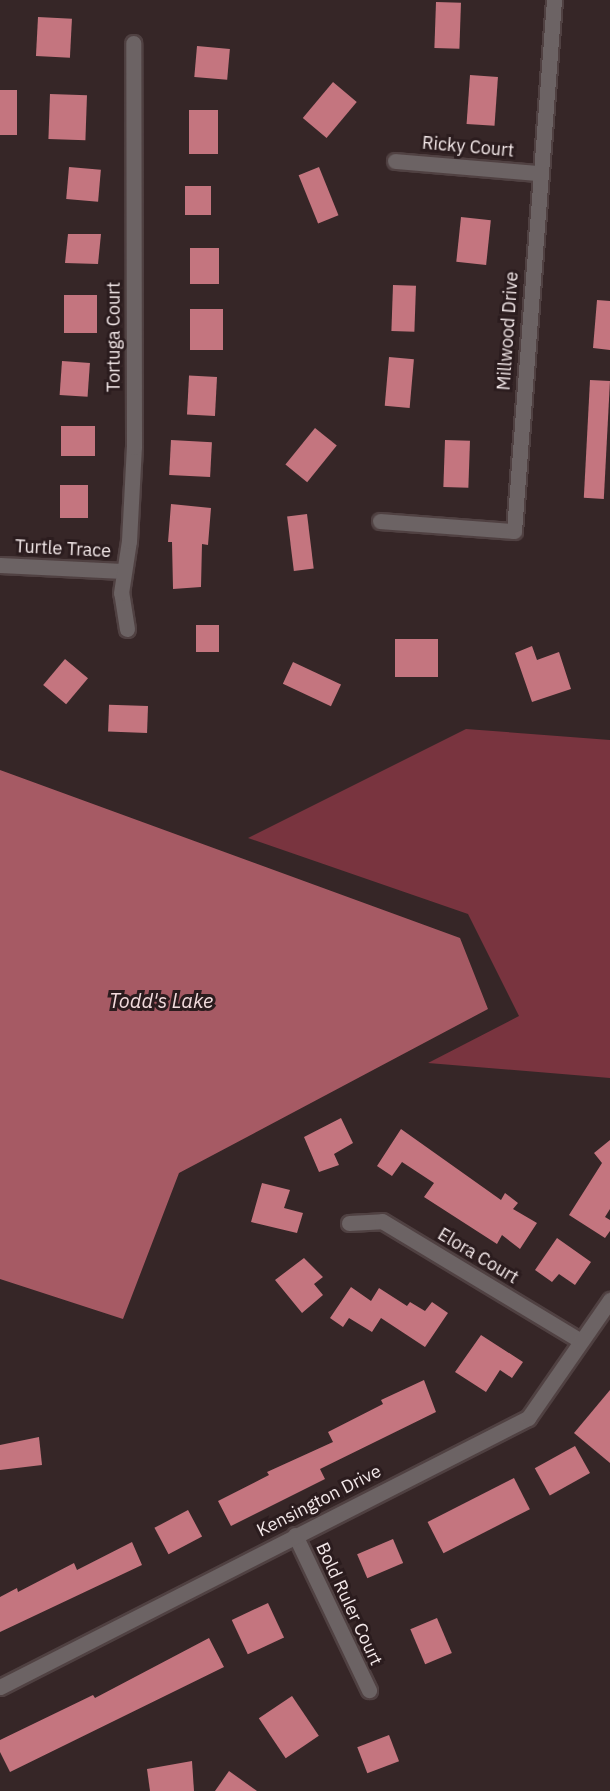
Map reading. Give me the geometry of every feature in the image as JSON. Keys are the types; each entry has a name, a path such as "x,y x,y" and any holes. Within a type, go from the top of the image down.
{"street":[{"name":"Millwood Drive","path":"380,521 514,531 538,173 554,0"},
{"name":"Tortuga Court","path":"127,629 121,593 129,541 134,447 133,43"},
{"name":"Ricky Court","path":"395,161 538,173"},
{"name":"Turtle Trace","path":"0,565 123,571"},
{"name":"Elora Court","path":"349,1223 382,1221 581,1341"},
{"name":"Kensington Drive","path":"0,1687 294,1535 528,1418 610,1300"},
{"name":"Bold Ruler Court","path":"294,1535 369,1690"}],"shaded area":[{"path":"466,729 610,740 610,1078 428,1063 519,1016 468,914 248,838"}],"water":[{"name":"Todd's Lake","path":"0,770 460,938 488,1009 179,1173 123,1319 0,1279"}],"building":[{"path":"436,2 461,3 459,49 434,48"},
{"path":"38,17 72,19 70,58 36,56"},
{"path":"197,46 230,49 227,80 194,77"},
{"path":"470,75 498,77 495,126 467,124"},
{"path":"333,82 357,102 327,138 303,118"},
{"path":"0,90 17,90 17,135 0,135"},
{"path":"50,94 87,95 85,140 48,139"},
{"path":"189,110 218,110 218,154 189,154"},
{"path":"69,167 101,170 98,202 66,199"},
{"path":"319,167 338,215 318,223 299,175"},
{"path":"185,186 211,186 211,215 185,215"},
{"path":"461,217 491,220 486,265 456,262"},
{"path":"68,234 101,234 98,264 65,263"},
{"path":"190,248 219,248 219,284 190,284"},
{"path":"393,285 416,286 414,332 391,331"},
{"path":"64,295 97,295 97,333 64,333"},
{"path":"597,300 610,301 610,350 593,348"},
{"path":"190,309 223,309 223,350 190,350"},
{"path":"389,357 414,359 410,408 385,406"},
{"path":"62,361 90,363 88,397 60,395"},
{"path":"189,376 217,377 215,416 187,414"},
{"path":"590,380 610,381 604,499 584,498"},
{"path":"61,426 95,426 95,456 61,456"},
{"path":"315,428 337,446 307,482 285,465"},
{"path":"171,440 212,442 210,477 169,475"},
{"path":"445,440 470,441 468,488 443,487"},
{"path":"60,485 88,485 88,518 60,518"},
{"path":"171,504 211,508 208,545 202,544 201,587 173,589 172,542 168,542"},
{"path":"307,514 314,569 294,571 287,516"},
{"path":"196,625 219,625 219,652 196,652"},
{"path":"395,639 438,639 438,677 395,677"},
{"path":"532,646 537,660 559,652 571,689 532,702 515,653"},
{"path":"65,659 88,678 66,704 43,685"},
{"path":"293,662 341,684 331,706 283,684"},
{"path":"109,705 148,706 147,733 108,732"},
{"path":"341,1118 353,1143 334,1154 339,1165 319,1172 304,1137"},
{"path":"401,1129 501,1200 505,1193 518,1203 513,1209 537,1223 520,1249 502,1235 497,1244 424,1197 434,1183 402,1162 392,1176 377,1166"},
{"path":"610,1140 610,1209 605,1217 610,1220 610,1231 605,1238 569,1215 602,1163 594,1153"},
{"path":"262,1183 290,1190 284,1208 303,1213 297,1233 251,1222"},
{"path":"557,1238 591,1262 575,1285 559,1274 552,1282 535,1270"},
{"path":"304,1258 323,1277 314,1284 323,1295 302,1313 275,1280"},
{"path":"351,1287 371,1301 379,1288 407,1306 410,1302 425,1311 432,1302 448,1313 425,1347 381,1318 372,1332 349,1318 343,1327 330,1318"},
{"path":"481,1335 523,1362 512,1378 500,1370 486,1392 455,1372"},
{"path":"424,1380 436,1412 320,1469 325,1479 231,1526 218,1501 269,1475 267,1472 333,1442 328,1432 383,1404 381,1400"},
{"path":"610,1390 610,1463 574,1433"},
{"path":"39,1437 42,1465 0,1470 0,1445"},
{"path":"575,1446 590,1473 550,1495 535,1468"},
{"path":"514,1478 530,1509 443,1553 428,1522"},
{"path":"188,1510 202,1536 169,1554 154,1528"},
{"path":"393,1539 403,1563 367,1578 357,1554"},
{"path":"132,1542 142,1565 0,1632 0,1597 17,1588 18,1592 74,1563 77,1570"},
{"path":"268,1603 284,1637 248,1654 232,1620"},
{"path":"437,1618 452,1653 425,1664 410,1629"},
{"path":"209,1638 224,1667 10,1772 0,1752 0,1740 93,1695 95,1698"},
{"path":"292,1696 319,1736 286,1758 259,1718"},
{"path":"389,1735 399,1761 367,1773 357,1747"},
{"path":"192,1761 194,1791 150,1791 147,1769"},
{"path":"229,1771 257,1791 215,1791"}]}
